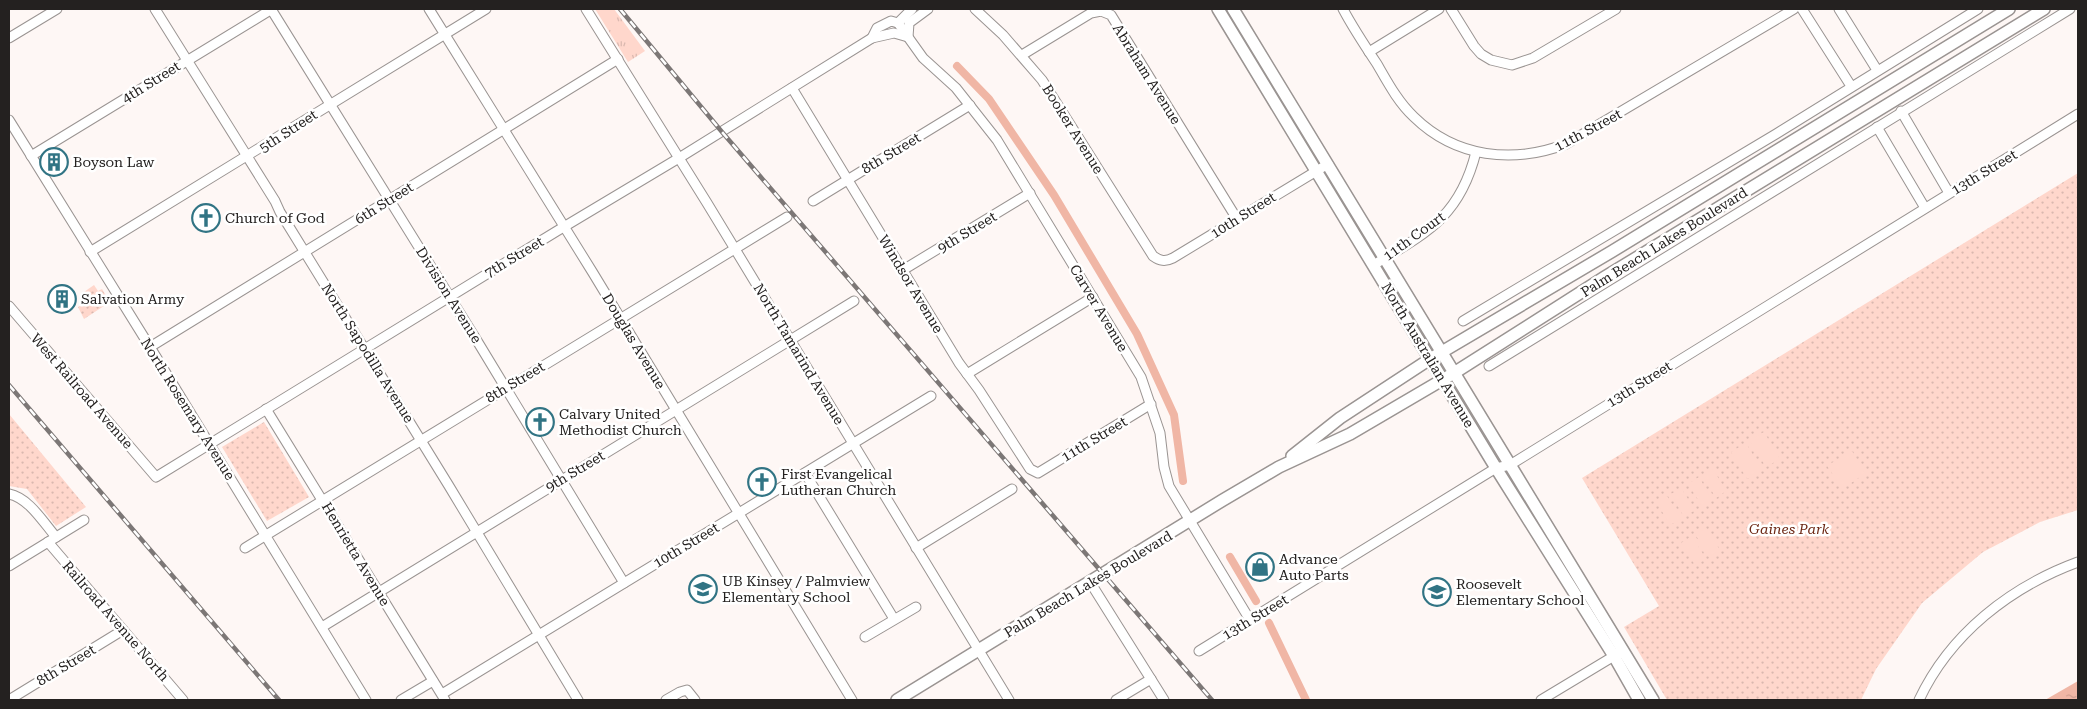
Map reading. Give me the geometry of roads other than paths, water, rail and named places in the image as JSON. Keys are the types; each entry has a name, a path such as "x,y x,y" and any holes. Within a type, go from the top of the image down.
{"main road":[{"name":"North Australian Avenue","path":"1218,9 1375,264 1442,380 1496,468 1619,653 1653,700"},
{"name":"North Australian Avenue","path":"1233,9 1510,465 1619,653 1639,700"},
{"name":"Palm Beach Lakes Boulevard","path":"1279,467 1340,418 1441,352 1611,252 2009,9"},
{"name":"Palm Beach Lakes Boulevard","path":"897,700 1279,467 1350,434 1454,373 1667,239 2044,9"},
{"path":"1657,224 1667,239"}],"street":[{"path":"9,38 57,9"},
{"name":"North Sapodilla Avenue","path":"155,9 365,348 578,700"},
{"name":"4th Street","path":"31,156 271,9"},
{"name":"Division Avenue","path":"271,9 506,388 624,583"},
{"name":"Douglas Avenue","path":"428,9 620,318 852,700"},
{"name":"5th Street","path":"90,252 486,9"},
{"name":"North Tamarind Avenue","path":"586,9 680,158 1009,700"},
{"path":"898,24 912,9"},
{"path":"908,37 909,23 928,9"},
{"name":"Booker Avenue","path":"975,9 1022,55 1058,102 1153,256 1157,259"},
{"path":"1343,9 1369,52 1439,9"},
{"path":"1451,9 1477,50 1491,60 1512,65 1523,63 1533,58 1616,9"},
{"name":"11th Street","path":"1369,52 1396,95 1414,118 1437,135 1452,144 1476,152 1516,156 1550,150 1566,144 1794,9"},
{"path":"1802,9 1851,86"},
{"path":"1839,9 1878,70"},
{"path":"1464,321 1776,134 1978,9"},
{"path":"1489,366 1901,111 2070,9"},
{"name":"Abraham Avenue","path":"1022,55 1091,13 1102,11 1111,15 1237,219"},
{"name":"7th Street","path":"872,38 877,28 891,21 898,24"},
{"name":"Carver Avenue","path":"898,24 923,58 956,88 997,140 1141,377 1160,433 1166,478 1250,620"},
{"name":"7th Street","path":"156,477 563,227 680,158 872,38 894,33 908,37"},
{"name":"6th Street","path":"150,347 618,59"},
{"name":"Windsor Avenue","path":"792,88 959,363 1030,469 1038,473"},
{"name":"8th Street","path":"813,201 970,105"},
{"path":"1901,111 1949,193"},
{"name":"13th Street","path":"1199,651 1496,468 1510,465 2078,114"},
{"name":"North Rosemary Avenue","path":"9,120 210,443 366,700"},
{"path":"1876,127 1925,208"},
{"path":"1776,134 1784,146"},
{"name":"11th Court","path":"1375,264 1426,230 1447,213 1463,192 1476,152"},
{"path":"1792,162 1800,174"},
{"name":"10th Street","path":"1157,259 1168,260 1173,258 1328,164"},
{"name":"9th Street","path":"904,270 1030,194"},
{"name":"8th Street","path":"244,548 787,218"},
{"path":"1603,238 1611,252"},
{"path":"967,374 1093,297"},
{"name":"9th Street","path":"322,627 854,301"},
{"name":"West Railroad Avenue","path":"9,306 156,477"},
{"path":"1536,322 1544,332"},
{"name":"10th Street","path":"443,697 538,636 931,396"},
{"name":"11th Street","path":"1038,473 1151,404"},
{"name":"Henrietta Avenue","path":"266,408 443,697"},
{"path":"805,473 894,619"},
{"path":"916,548 1012,489"},
{"path":"9,494 16,495 26,503 52,540"},
{"path":"9,566 84,520"},
{"name":"Railroad Avenue North","path":"52,540 123,630 183,700"},
{"path":"1919,700 1946,656 1987,613 2023,588 2048,574 2078,562"},
{"path":"1090,582 1164,700"},
{"path":"865,637 916,607"},
{"name":"8th Street","path":"9,700 123,630"},
{"path":"1541,700 1619,653"},
{"path":"1116,700 1151,679"},
{"path":"401,700 433,681"},
{"path":"666,700 687,690 695,700"}],"water":[{"path":"2078,681 2078,700 2045,700"}],"waterway":[{"path":"957,66 989,99 1054,195 1137,334 1174,415 1183,481"},
{"path":"1230,557 1256,601"},
{"path":"1269,623 1306,700"}],"railway":[{"path":"620,9 722,132 1212,700"},
{"path":"9,385 279,700"}],"place":[{"name":"Boyson Law","path":"54,162"},
{"name":"Church of God","path":"206,218"},
{"name":"Salvation Army","path":"62,299"},
{"name":"Calvary United Methodist Church","path":"540,422"},
{"name":"First Evangelical Lutheran Church","path":"762,482"},
{"name":"Advance Auto Parts","path":"1260,567"},
{"name":"UB Kinsey / Palmview Elementary School","path":"703,589"},
{"name":"Roosevelt Elementary School","path":"1437,592"}],"park label":[{"name":"Gaines Park","path":"1789,529"}]}
